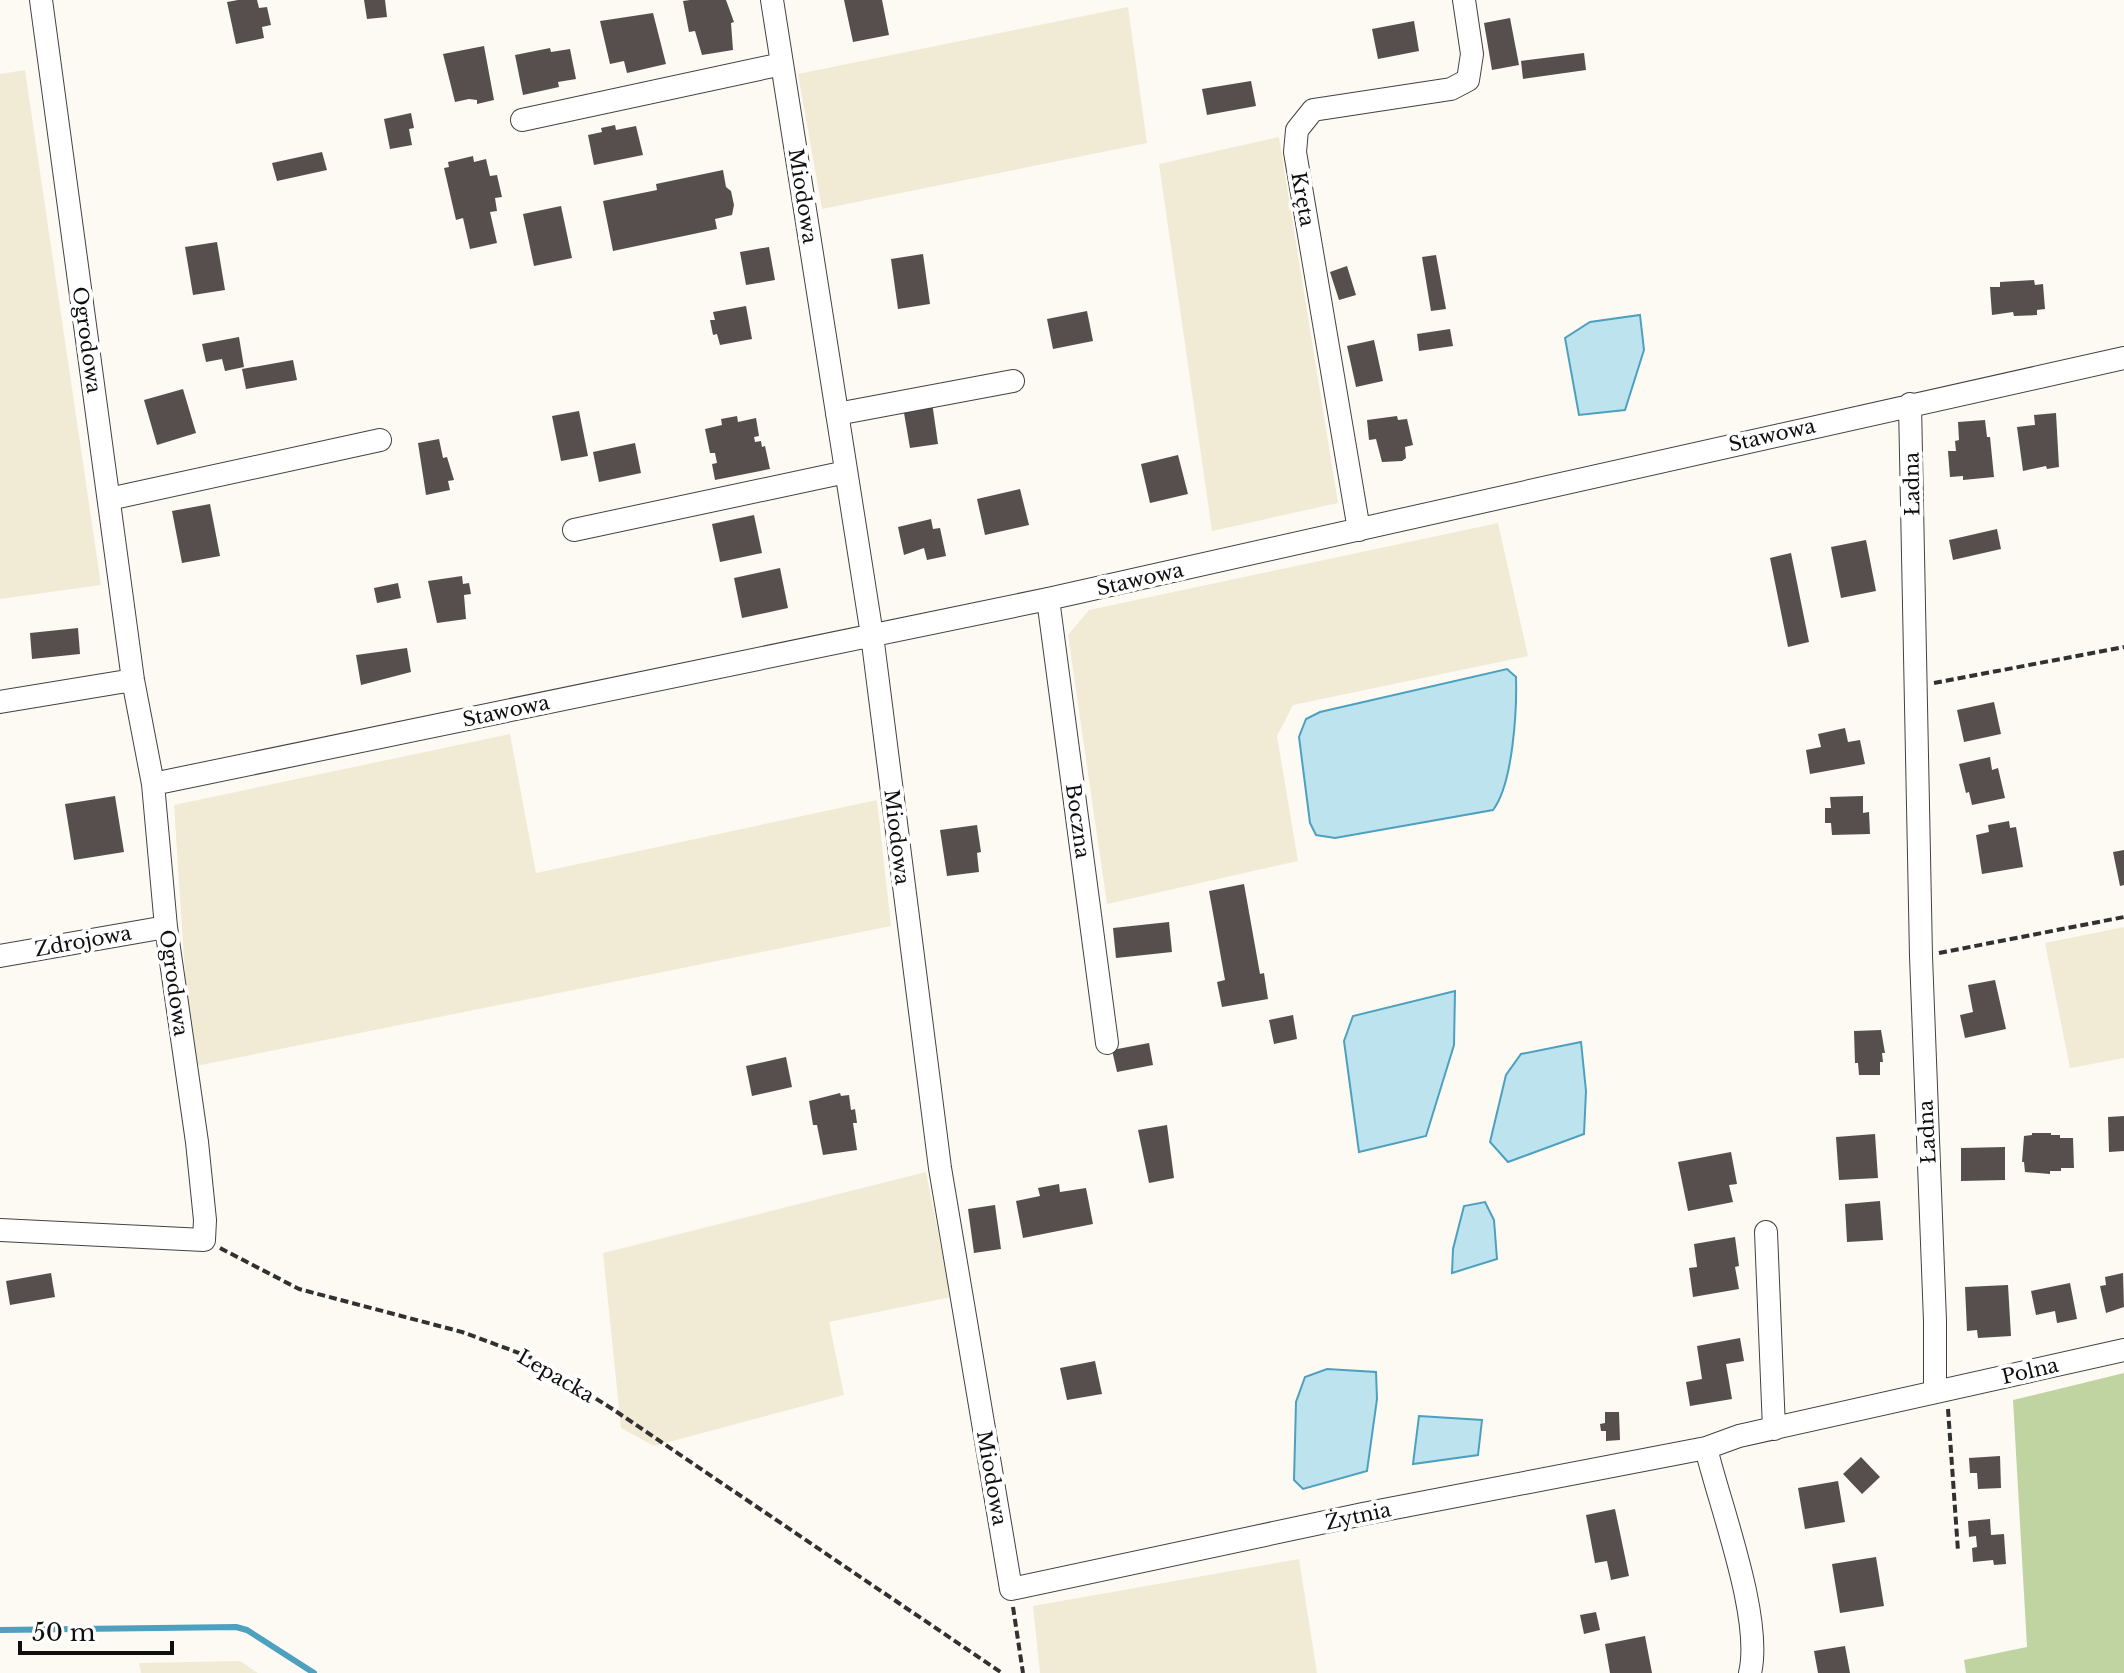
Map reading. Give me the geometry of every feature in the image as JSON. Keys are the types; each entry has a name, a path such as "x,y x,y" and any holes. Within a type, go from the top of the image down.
{"street":[{"name":"Ogrodowa","path":"41,0 133,680 153,784 166,927 197,1142 205,1220 204,1240"},
{"name":"Miodowa","path":"772,0 872,635 940,1168 1011,1589"},
{"name":"Kręta","path":"1359,530 1295,152 1297,130 1313,110 1451,89 1468,80 1472,54 1464,0"},
{"path":"522,120 782,64"},
{"name":"Stawowa","path":"153,784 1048,599 2124,358"},
{"path":"837,414 1013,381"},
{"name":"Ładna","path":"1910,404 1921,956 1935,1321 1941,1391"},
{"path":"109,499 380,440"},
{"path":"574,530 846,472"},
{"name":"Boczna","path":"1048,599 1107,1043"},
{"path":"0,702 133,680"},
{"name":"Zdrojowa","path":"0,956 166,927"},
{"path":"0,1230 204,1240"},
{"path":"1766,1232 1774,1429"},
{"name":"Polna","path":"1941,1391 2124,1350"},
{"path":"1750,1673 1754,1639 1740,1571 1706,1448 1774,1429 1941,1391"},
{"name":"Żytnia","path":"1011,1589 1379,1511 1706,1448"}],"path":[{"path":"1916,686 2124,647"},
{"path":"1921,956 2124,917"},
{"name":"Lepacka","path":"204,1240 299,1289 462,1332 530,1357 614,1410 1002,1673"},
{"path":"1941,1391 1958,1551"},
{"path":"1011,1589 1023,1673"}],"shaded area":[{"path":"1128,7 1147,143 822,209 798,74"},
{"path":"25,70 101,585 0,599 0,74"},
{"path":"1279,137 1338,503 1212,531 1159,164"},
{"path":"1498,523 1528,656 1293,705 1277,736 1298,861 1107,904 1068,635 1089,610"},
{"path":"510,734 536,873 877,800 891,926 191,1067 174,805"},
{"path":"2124,927 2124,1058 2070,1068 2045,943"},
{"path":"926,1172 951,1297 829,1322 844,1395 654,1446 621,1428 603,1253"},
{"path":"1299,1559 1317,1673 1040,1673 1033,1606"},
{"path":"240,1661 258,1673 141,1673 139,1663"}],"green space":[{"path":"2124,1373 2124,1673 1966,1673 1964,1660 2027,1647 2013,1400"}],"water":[{"path":"1640,315 1644,350 1625,410 1579,415 1565,338 1590,322"},
{"path":"1507,669 1516,677 1516,708 1505,783 1493,810 1335,838 1316,835 1310,823 1299,737 1306,719 1320,712"},
{"path":"1455,991 1454,1045 1426,1136 1359,1152 1344,1041 1353,1016"},
{"path":"1581,1042 1586,1091 1584,1134 1508,1162 1490,1142 1506,1075 1521,1054"},
{"path":"1485,1202 1494,1220 1497,1259 1452,1273 1453,1249 1464,1206"},
{"path":"1327,1369 1376,1372 1377,1399 1367,1471 1303,1489 1294,1480 1296,1402 1305,1377"},
{"path":"1419,1416 1482,1420 1478,1455 1413,1464"}],"building":[{"path":"257,0 259,8 267,7 271,25 262,27 264,38 236,44 227,2"},
{"path":"364,0 385,0 387,17 367,19"},
{"path":"726,0 734,22 731,23 733,50 702,55 695,31 689,32 683,1"},
{"path":"844,0 882,0 889,35 853,42"},
{"path":"653,13 666,64 627,73 624,61 610,64 600,21"},
{"path":"1510,18 1519,65 1492,70 1484,23"},
{"path":"1414,21 1419,51 1378,59 1372,29"},
{"path":"484,46 494,100 477,104 477,100 469,99 455,102 443,54"},
{"path":"550,48 551,52 570,49 576,79 558,82 559,87 523,95 515,55"},
{"path":"1584,53 1586,70 1523,79 1521,61"},
{"path":"1251,81 1256,106 1207,115 1202,89"},
{"path":"411,113 414,128 409,129 412,145 390,149 384,119"},
{"path":"615,125 616,130 636,126 643,155 594,165 588,135"},
{"path":"322,152 327,170 277,181 272,163"},
{"path":"473,156 474,162 486,159 490,176 497,175 502,197 495,198 497,211 490,212 497,243 470,249 463,218 456,220 444,168 449,167 448,162"},
{"path":"723,170 734,205 732,215 715,219 717,229 613,251 603,201 657,190 656,184"},
{"path":"561,206 572,258 534,266 523,214"},
{"path":"217,242 225,290 193,295 185,247"},
{"path":"769,247 775,280 746,285 740,252"},
{"path":"923,254 930,304 898,309 891,259"},
{"path":"1436,255 1446,309 1431,311 1422,257"},
{"path":"1347,266 1356,295 1339,300 1330,272"},
{"path":"2034,280 2035,285 2043,284 2045,309 2037,310 2037,315 2014,316 2013,312 1992,315 1990,287 2000,287 2000,282"},
{"path":"746,306 752,339 720,345 717,334 713,335 710,320 715,320 713,312"},
{"path":"1087,311 1093,341 1053,349 1047,319"},
{"path":"1450,329 1453,346 1419,351 1417,334"},
{"path":"239,337 244,367 225,371 222,359 206,362 202,344"},
{"path":"1374,340 1383,381 1356,387 1347,346"},
{"path":"293,360 297,380 246,389 242,369"},
{"path":"183,389 196,433 157,445 144,400"},
{"path":"932,402 938,444 910,448 903,407"},
{"path":"579,411 588,456 561,461 552,416"},
{"path":"2056,413 2059,467 2047,469 2046,466 2023,471 2017,427 2035,425 2034,415"},
{"path":"737,416 738,422 756,418 759,436 754,437 755,442 761,441 762,447 765,446 770,469 715,480 712,464 717,463 715,453 710,453 705,429 722,425 721,419"},
{"path":"1397,416 1398,420 1407,419 1413,445 1405,447 1406,458 1402,461 1382,462 1376,439 1369,440 1367,420"},
{"path":"1985,420 1994,477 1963,480 1963,476 1950,477 1948,451 1956,451 1958,422"},
{"path":"439,439 443,458 447,457 454,480 448,481 450,490 426,495 418,443"},
{"path":"635,443 641,473 599,482 593,452"},
{"path":"1178,455 1188,494 1150,503 1141,464"},
{"path":"1020,489 1029,525 985,535 977,499"},
{"path":"210,504 220,556 182,563 172,511"},
{"path":"754,515 762,553 720,562 712,524"},
{"path":"931,519 933,529 940,528 946,556 927,560 924,548 904,555 898,527"},
{"path":"1997,529 2001,549 1953,560 1949,540"},
{"path":"1866,540 1876,591 1841,598 1831,547"},
{"path":"1791,553 1809,642 1788,647 1770,558"},
{"path":"780,568 788,608 742,618 734,578"},
{"path":"462,576 463,584 469,583 471,594 464,595 466,619 437,623 428,581"},
{"path":"398,583 401,598 377,603 374,588"},
{"path":"78,628 80,654 32,659 30,633"},
{"path":"407,648 411,672 361,685 356,655"},
{"path":"1994,702 2001,734 1964,742 1957,710"},
{"path":"1845,728 1848,742 1860,740 1865,764 1810,774 1806,750 1821,747 1818,734"},
{"path":"1990,757 1992,770 1998,768 2005,798 1972,805 1959,764"},
{"path":"115,796 124,852 74,860 65,804"},
{"path":"1863,796 1863,813 1869,812 1870,834 1832,835 1831,823 1825,823 1825,808 1831,808 1830,797"},
{"path":"2009,821 2010,828 2016,827 2023,867 1982,874 1976,835 1989,832 1988,825"},
{"path":"977,825 981,852 977,853 979,872 947,876 940,830"},
{"path":"2124,850 2124,885 2120,886 2113,852"},
{"path":"1244,884 1260,974 1264,973 1268,999 1222,1007 1217,982 1225,980 1209,891"},
{"path":"1169,922 1172,952 1116,958 1113,928"},
{"path":"1995,980 2006,1029 1965,1038 1960,1015 1973,1012 1968,985"},
{"path":"1293,1015 1297,1039 1274,1044 1269,1020"},
{"path":"1881,1030 1885,1053 1882,1053 1880,1075 1859,1075 1858,1063 1855,1063 1854,1031"},
{"path":"1149,1043 1153,1065 1117,1072 1112,1050"},
{"path":"786,1057 792,1087 752,1096 746,1066"},
{"path":"840,1093 841,1096 849,1095 851,1110 855,1109 857,1123 853,1123 857,1150 823,1155 809,1101"},
{"path":"2124,1116 2124,1151 2109,1152 2108,1117"},
{"path":"1167,1125 1174,1178 1149,1183 1138,1130"},
{"path":"2032,1133 2073,1138 2074,1168 2061,1168 2061,1171 2050,1171 2050,1174 2025,1172 2022,1162 2024,1136"},
{"path":"1875,1134 1878,1178 1839,1180 1836,1137"},
{"path":"2005,1147 2005,1180 1961,1181 1961,1148"},
{"path":"1731,1152 1737,1184 1729,1185 1733,1202 1688,1211 1678,1162"},
{"path":"1059,1184 1060,1192 1086,1188 1093,1224 1023,1238 1016,1201 1040,1196 1038,1188"},
{"path":"1880,1201 1883,1240 1847,1242 1845,1204"},
{"path":"995,1205 1001,1249 974,1253 968,1209"},
{"path":"1735,1237 1739,1289 1693,1297 1689,1268 1697,1267 1694,1244"},
{"path":"51,1273 55,1297 10,1305 6,1281"},
{"path":"2123,1273 2124,1307 2106,1313 2100,1286 2106,1285 2105,1277"},
{"path":"2070,1283 2077,1319 2057,1323 2055,1311 2036,1315 2031,1291"},
{"path":"2008,1285 2011,1336 1978,1338 1977,1330 1967,1331 1965,1287"},
{"path":"1740,1338 1744,1361 1726,1364 1732,1399 1690,1406 1686,1382 1702,1379 1697,1346"},
{"path":"1095,1361 1102,1394 1067,1400 1060,1368"},
{"path":"1605,1412 1619,1412 1620,1440 1606,1441 1606,1431 1601,1431 1600,1424 1605,1423"},
{"path":"2000,1456 2001,1488 1978,1489 1977,1473 1970,1473 1969,1458"},
{"path":"1861,1457 1880,1477 1862,1494 1843,1474"},
{"path":"1838,1481 1845,1522 1805,1529 1798,1488"},
{"path":"1615,1509 1629,1576 1611,1580 1607,1561 1595,1563 1586,1515"},
{"path":"1990,1519 1991,1535 2004,1534 2006,1564 1994,1565 1993,1560 1973,1562 1972,1548 1977,1547 1976,1536 1969,1537 1968,1521"},
{"path":"1876,1557 1884,1606 1840,1613 1832,1564"},
{"path":"1596,1612 1600,1630 1584,1634 1580,1615"},
{"path":"1645,1636 1652,1673 1610,1673 1605,1644"},
{"path":"1845,1646 1850,1673 1818,1673 1814,1651"}],"waterway":[{"path":"0,1630 236,1627 247,1630 314,1673"}]}
